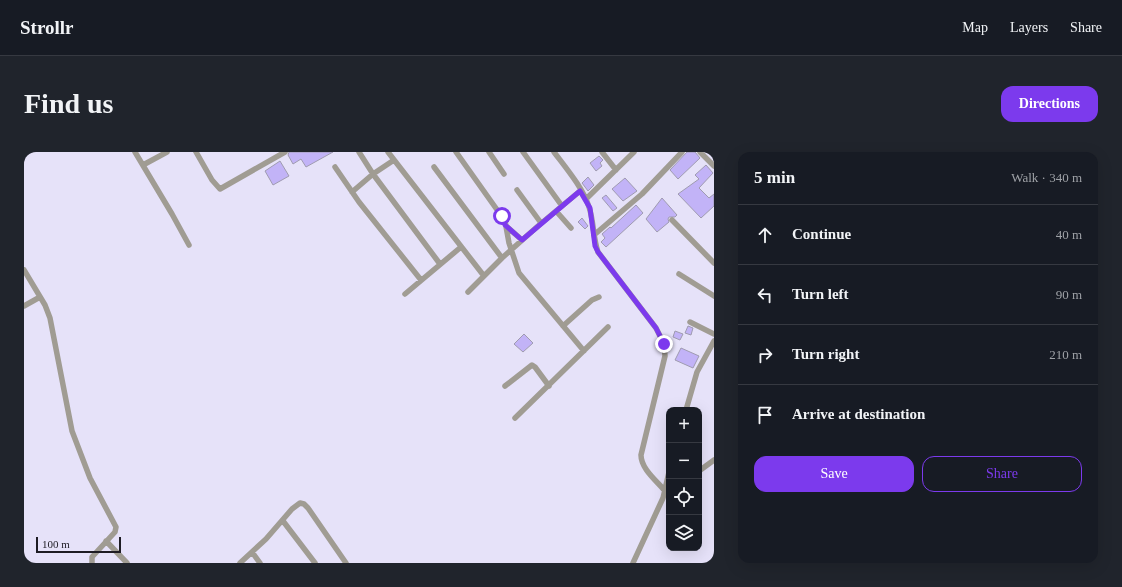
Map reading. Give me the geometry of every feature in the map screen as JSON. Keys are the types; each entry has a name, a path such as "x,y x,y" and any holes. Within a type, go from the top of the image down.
{"street":[{"path":"135,152 189,245"},
{"path":"143,165 167,152"},
{"path":"196,152 212,180 220,189 285,152"},
{"path":"359,152 373,174 440,264"},
{"path":"388,152 484,276"},
{"path":"456,152 502,216 514,262 519,273 584,351"},
{"path":"489,152 504,174"},
{"path":"523,152 562,206"},
{"path":"554,152 586,199 590,208 595,246 602,259 656,328 664,344 665,356 641,455 641,461 666,493 633,563"},
{"path":"602,152 616,170"},
{"path":"586,199 634,152"},
{"path":"594,234 642,194 682,152"},
{"path":"700,152 714,166"},
{"path":"352,192 373,174 394,160"},
{"path":"335,167 352,192 421,280"},
{"path":"434,167 502,258"},
{"path":"517,190 541,223"},
{"path":"468,292 502,258 580,191"},
{"path":"556,211 571,228"},
{"path":"672,220 714,262"},
{"path":"505,225 522,240"},
{"path":"405,294 461,248"},
{"path":"24,270 40,297 50,318 72,431 90,478 116,527 115,532 92,557 92,563"},
{"path":"679,274 714,296"},
{"path":"24,306 40,297"},
{"path":"563,326 592,300 598,297"},
{"path":"690,322 714,334"},
{"path":"516,418 608,327"},
{"path":"687,407 697,372 714,342"},
{"path":"505,386 532,365 549,386"},
{"path":"702,469 714,460"},
{"path":"240,563 300,503 304,504 346,563"},
{"path":"283,520 315,563"},
{"path":"106,541 127,563"},
{"path":"252,552 260,563"}],"building":[{"path":"289,152 333,152 306,167 301,159 293,164 288,155"},
{"path":"687,152 695,152 700,158 678,179 670,170"},
{"path":"599,156 603,160 600,163 602,166 596,171 590,163"},
{"path":"280,161 289,176 273,185 265,171"},
{"path":"706,165 713,173 699,188 709,198 714,194 714,206 701,218 678,194 699,179 695,175"},
{"path":"588,177 594,185 588,191 582,183"},
{"path":"625,178 637,191 623,201 612,189"},
{"path":"606,195 617,208 613,211 602,198"},
{"path":"662,198 677,215 675,217 669,217 669,222 657,232 646,219"},
{"path":"636,205 643,213 606,247 601,242 605,238 602,234 610,227 611,228"},
{"path":"582,218 588,226 585,229 578,222"},
{"path":"688,326 693,328 691,335 685,333"},
{"path":"675,331 683,334 680,340 673,337"},
{"path":"524,334 533,343 523,352 514,344"},
{"path":"681,348 699,356 693,368 675,360"}],"route":[{"path":"502,216 505,225 522,240 580,191 590,208 595,246 598,252 656,328 664,344"}]}
